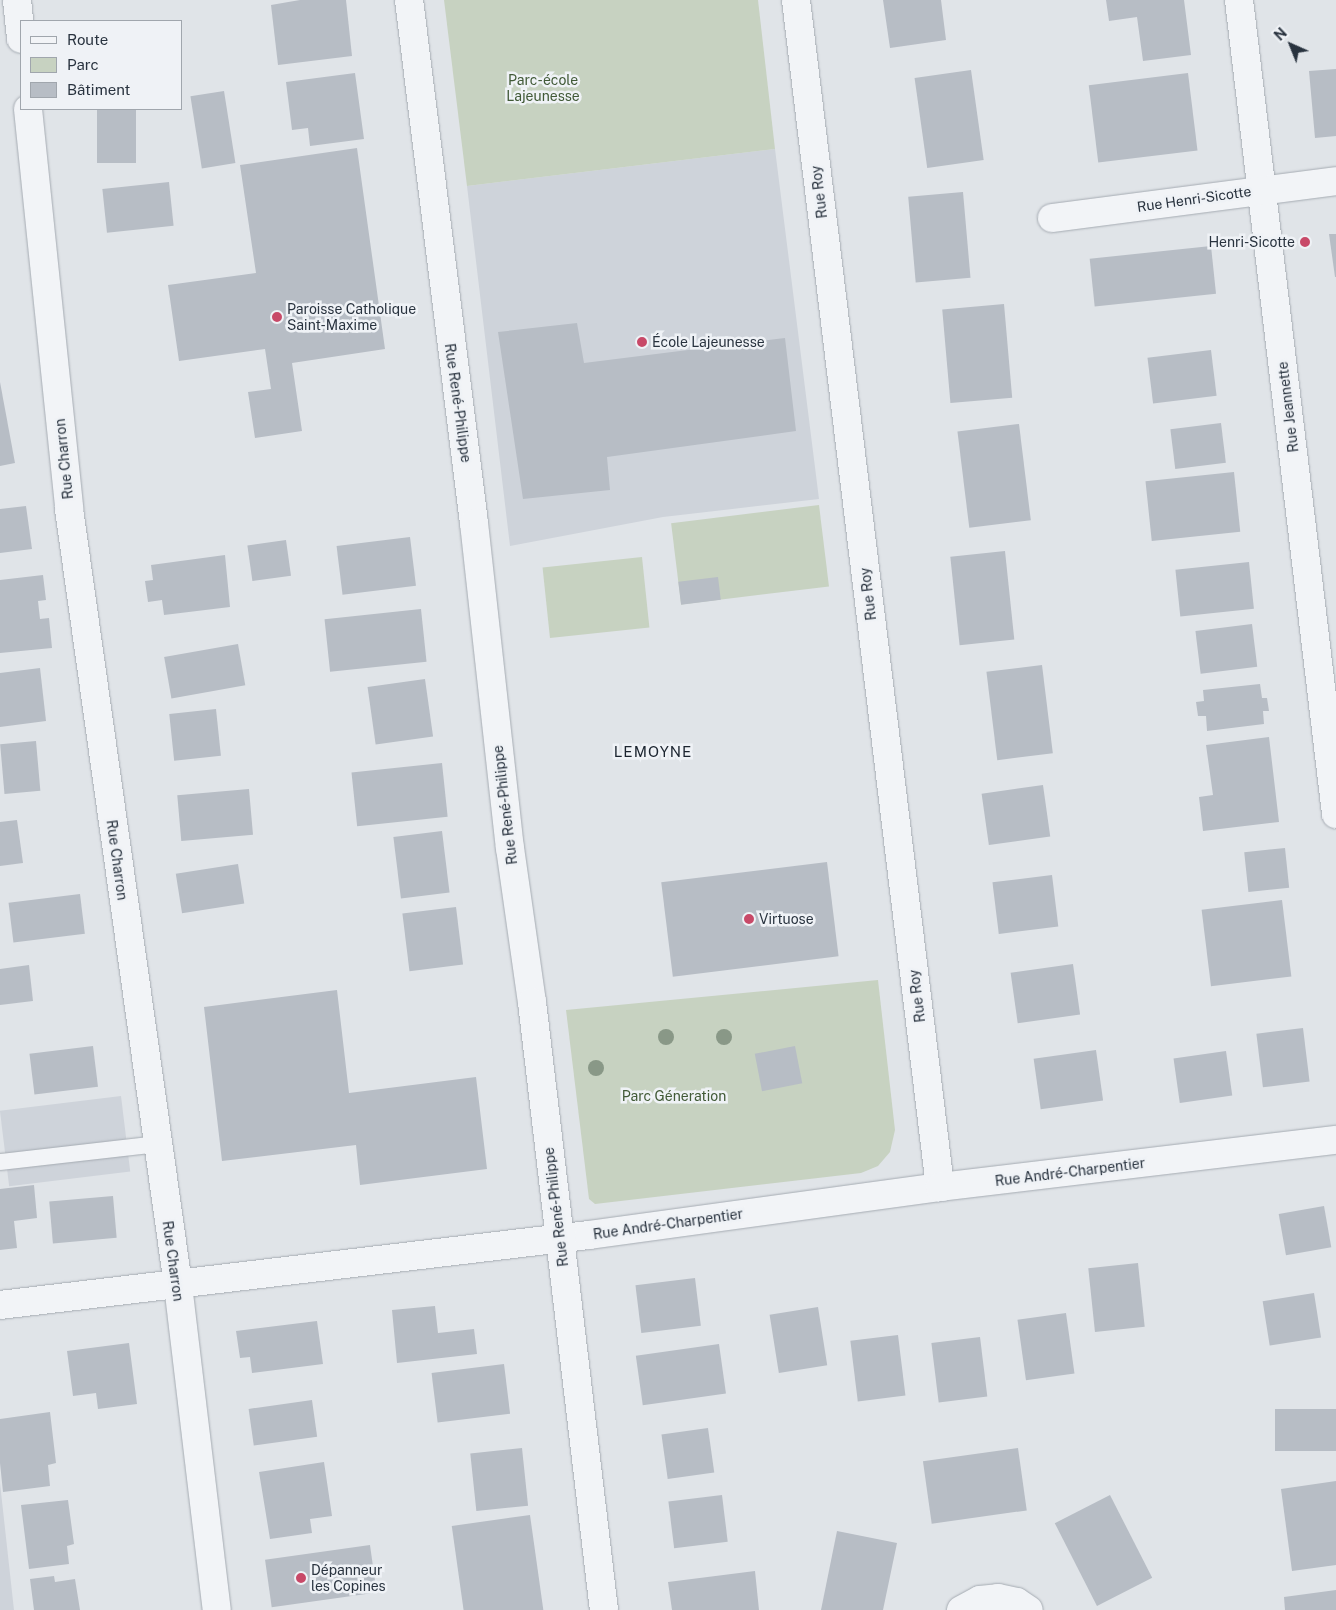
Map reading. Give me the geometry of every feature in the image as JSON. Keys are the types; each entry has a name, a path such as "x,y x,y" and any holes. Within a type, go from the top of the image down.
{"street":[{"path":"17,0 20,29"},
{"name":"Rue René-Philippe","path":"409,0 474,523 510,848 532,1002 604,1610"},
{"name":"Rue Roy","path":"796,0 940,1187"},
{"name":"Rue Jeannette","path":"1239,0 1336,814"},
{"name":"Rue Charron","path":"28,110 69,509 178,1285 217,1610"},
{"name":"Rue Henri-Sicotte","path":"1052,218 1336,181"},
{"name":"Rue André-Charpentier","path":"0,1305 559,1238 940,1187 1336,1140"},
{"path":"961,1610 980,1600 998,1598 1017,1602 1029,1610"}],"lane":[{"path":"0,1162 157,1144"}],"shaded area":[{"name":"École Lajeunesse","path":"775,149 819,499 663,517 510,546 467,186"},
{"path":"121,1096 130,1171 9,1186 0,1111"},
{"path":"0,1483 14,1610 0,1610"}],"green space":[{"name":"Parc-école Lajeunesse","path":"444,0 758,0 775,149 467,186"},
{"path":"819,505 829,586 681,605 671,523"},
{"path":"642,557 649,628 550,638 543,567"},
{"name":"Parc Géneration","path":"878,980 895,1130 890,1152 878,1166 861,1173 595,1204 589,1199 566,1010"}],"building":[{"path":"300,0 346,0 352,56 278,65 271,5"},
{"path":"883,0 941,0 946,40 890,48"},
{"path":"1106,0 1184,0 1191,55 1143,61 1137,17 1109,21"},
{"path":"1336,69 1336,136 1315,138 1309,71"},
{"path":"971,70 984,160 927,168 915,78"},
{"path":"355,73 364,139 310,146 308,128 292,130 286,82"},
{"path":"1188,73 1198,150 1098,163 1089,85"},
{"path":"224,91 235,163 202,168 190,96"},
{"path":"97,110 136,110 136,163 97,163"},
{"name":"Paroisse Catholique Saint-Maxime","path":"357,148 385,349 292,363 302,431 255,438 248,392 271,389 265,349 179,361 168,285 256,273 240,165"},
{"path":"169,182 174,226 107,233 102,189"},
{"path":"963,192 970,278 916,282 908,197"},
{"path":"1329,234 1336,234 1336,277 1335,277"},
{"path":"1211,246 1216,294 1095,306 1090,259"},
{"path":"1004,304 1012,398 950,403 942,309"},
{"path":"577,323 584,363 785,338 796,431 607,457 610,490 523,499 498,332"},
{"path":"1211,350 1217,396 1153,403 1147,358"},
{"path":"0,382 15,463 0,466"},
{"path":"1221,423 1226,463 1175,469 1170,429"},
{"path":"1019,424 1031,520 969,528 957,432"},
{"path":"1234,472 1240,532 1152,541 1145,481"},
{"path":"26,506 32,549 0,553 0,509"},
{"path":"410,537 416,586 343,595 337,546"},
{"path":"286,540 291,576 252,581 247,545"},
{"path":"1005,551 1014,640 960,645 950,557"},
{"path":"225,555 230,607 164,615 162,600 148,602 145,581 153,580 151,565"},
{"path":"1249,562 1254,609 1180,616 1175,570"},
{"path":"43,575 46,600 38,601 40,619 49,618 52,648 0,653 0,580"},
{"path":"718,577 721,600 681,605 678,582"},
{"path":"421,609 427,662 330,672 325,619"},
{"path":"1252,624 1257,667 1201,674 1195,631"},
{"path":"238,644 245,685 171,698 164,657"},
{"path":"1042,665 1053,753 997,760 986,672"},
{"path":"40,668 46,721 0,727 0,673"},
{"path":"425,679 433,736 376,745 368,687"},
{"path":"1260,684 1262,698 1267,698 1269,711 1263,711 1264,724 1207,731 1206,716 1198,716 1196,702 1204,701 1203,690"},
{"path":"216,709 221,756 174,761 169,714"},
{"path":"1269,737 1279,822 1203,831 1199,797 1213,795 1206,745"},
{"path":"36,741 40,791 4,794 0,744"},
{"path":"442,763 448,817 357,826 351,773"},
{"path":"1043,785 1050,836 989,845 982,794"},
{"path":"249,789 253,835 181,841 177,795"},
{"path":"17,820 23,863 0,866 0,822"},
{"path":"442,831 450,893 401,899 393,837"},
{"path":"1285,848 1289,888 1248,892 1244,852"},
{"name":"Virtuose","path":"827,862 839,956 673,977 661,882"},
{"path":"238,864 244,904 182,913 176,874"},
{"path":"1052,875 1058,927 999,934 992,882"},
{"path":"80,894 85,934 13,942 9,903"},
{"path":"1282,900 1291,976 1211,986 1202,910"},
{"path":"456,907 463,965 409,971 402,914"},
{"path":"1073,964 1080,1015 1018,1023 1011,973"},
{"path":"29,965 33,1001 0,1005 0,969"},
{"path":"337,990 349,1093 476,1077 487,1169 360,1185 356,1145 222,1161 204,1007"},
{"path":"1303,1028 1310,1082 1263,1087 1256,1034"},
{"path":"93,1046 98,1087 34,1094 29,1054"},
{"path":"795,1046 802,1083 762,1091 755,1054"},
{"path":"1096,1050 1103,1101 1041,1109 1034,1059"},
{"path":"1226,1051 1232,1096 1180,1103 1174,1058"},
{"path":"34,1185 37,1218 14,1221 17,1248 0,1250 0,1189"},
{"path":"113,1196 117,1238 53,1243 49,1202"},
{"path":"1324,1206 1331,1247 1286,1255 1279,1214"},
{"path":"1138,1263 1145,1327 1095,1332 1088,1268"},
{"path":"695,1278 701,1326 641,1333 635,1285"},
{"path":"1314,1293 1321,1337 1270,1346 1263,1301"},
{"path":"435,1306 438,1333 474,1329 477,1354 397,1363 392,1310"},
{"path":"818,1307 827,1365 779,1373 770,1315"},
{"path":"1066,1313 1074,1373 1026,1380 1017,1320"},
{"path":"317,1321 323,1364 252,1373 250,1357 240,1358 236,1331"},
{"path":"898,1335 905,1396 858,1401 850,1341"},
{"path":"980,1337 987,1397 939,1403 931,1343"},
{"path":"129,1343 137,1404 98,1409 96,1393 73,1396 67,1351"},
{"path":"719,1344 726,1394 643,1405 636,1356"},
{"path":"504,1364 510,1414 438,1423 432,1373"},
{"path":"312,1400 317,1437 254,1446 249,1409"},
{"path":"1275,1409 1336,1409 1336,1451 1275,1451"},
{"path":"50,1412 56,1463 48,1465 50,1486 3,1492 0,1463 0,1419"},
{"path":"708,1428 714,1473 668,1479 661,1435"},
{"path":"522,1448 528,1506 476,1511 470,1453"},
{"path":"1018,1448 1027,1510 932,1524 923,1461"},
{"path":"324,1462 332,1516 310,1519 312,1533 270,1539 259,1472"},
{"path":"1336,1481 1336,1565 1292,1571 1281,1489"},
{"path":"722,1495 728,1542 674,1548 668,1502"},
{"path":"1110,1495 1152,1578 1097,1606 1055,1523"},
{"path":"68,1500 74,1544 67,1546 69,1564 29,1569 21,1505"},
{"path":"530,1515 543,1610 464,1610 452,1526"},
{"path":"837,1531 897,1543 883,1610 821,1610"},
{"path":"370,1545 377,1593 272,1607 265,1560"},
{"path":"755,1571 759,1610 672,1610 668,1582"},
{"path":"54,1576 55,1582 75,1579 80,1610 34,1610 30,1579"},
{"path":"1336,1590 1336,1610 1285,1610 1284,1597"}],"place":[{"name":"Henri-Sicotte","path":"1305,242"},
{"name":"Paroisse Catholique Saint-Maxime","path":"277,317"},
{"name":"École Lajeunesse","path":"642,342"},
{"name":"Virtuose","path":"749,919"},
{"name":"Dépanneur les Copines","path":"301,1578"}],"district":[{"name":"LEMOYNE","path":"653,752"}]}
